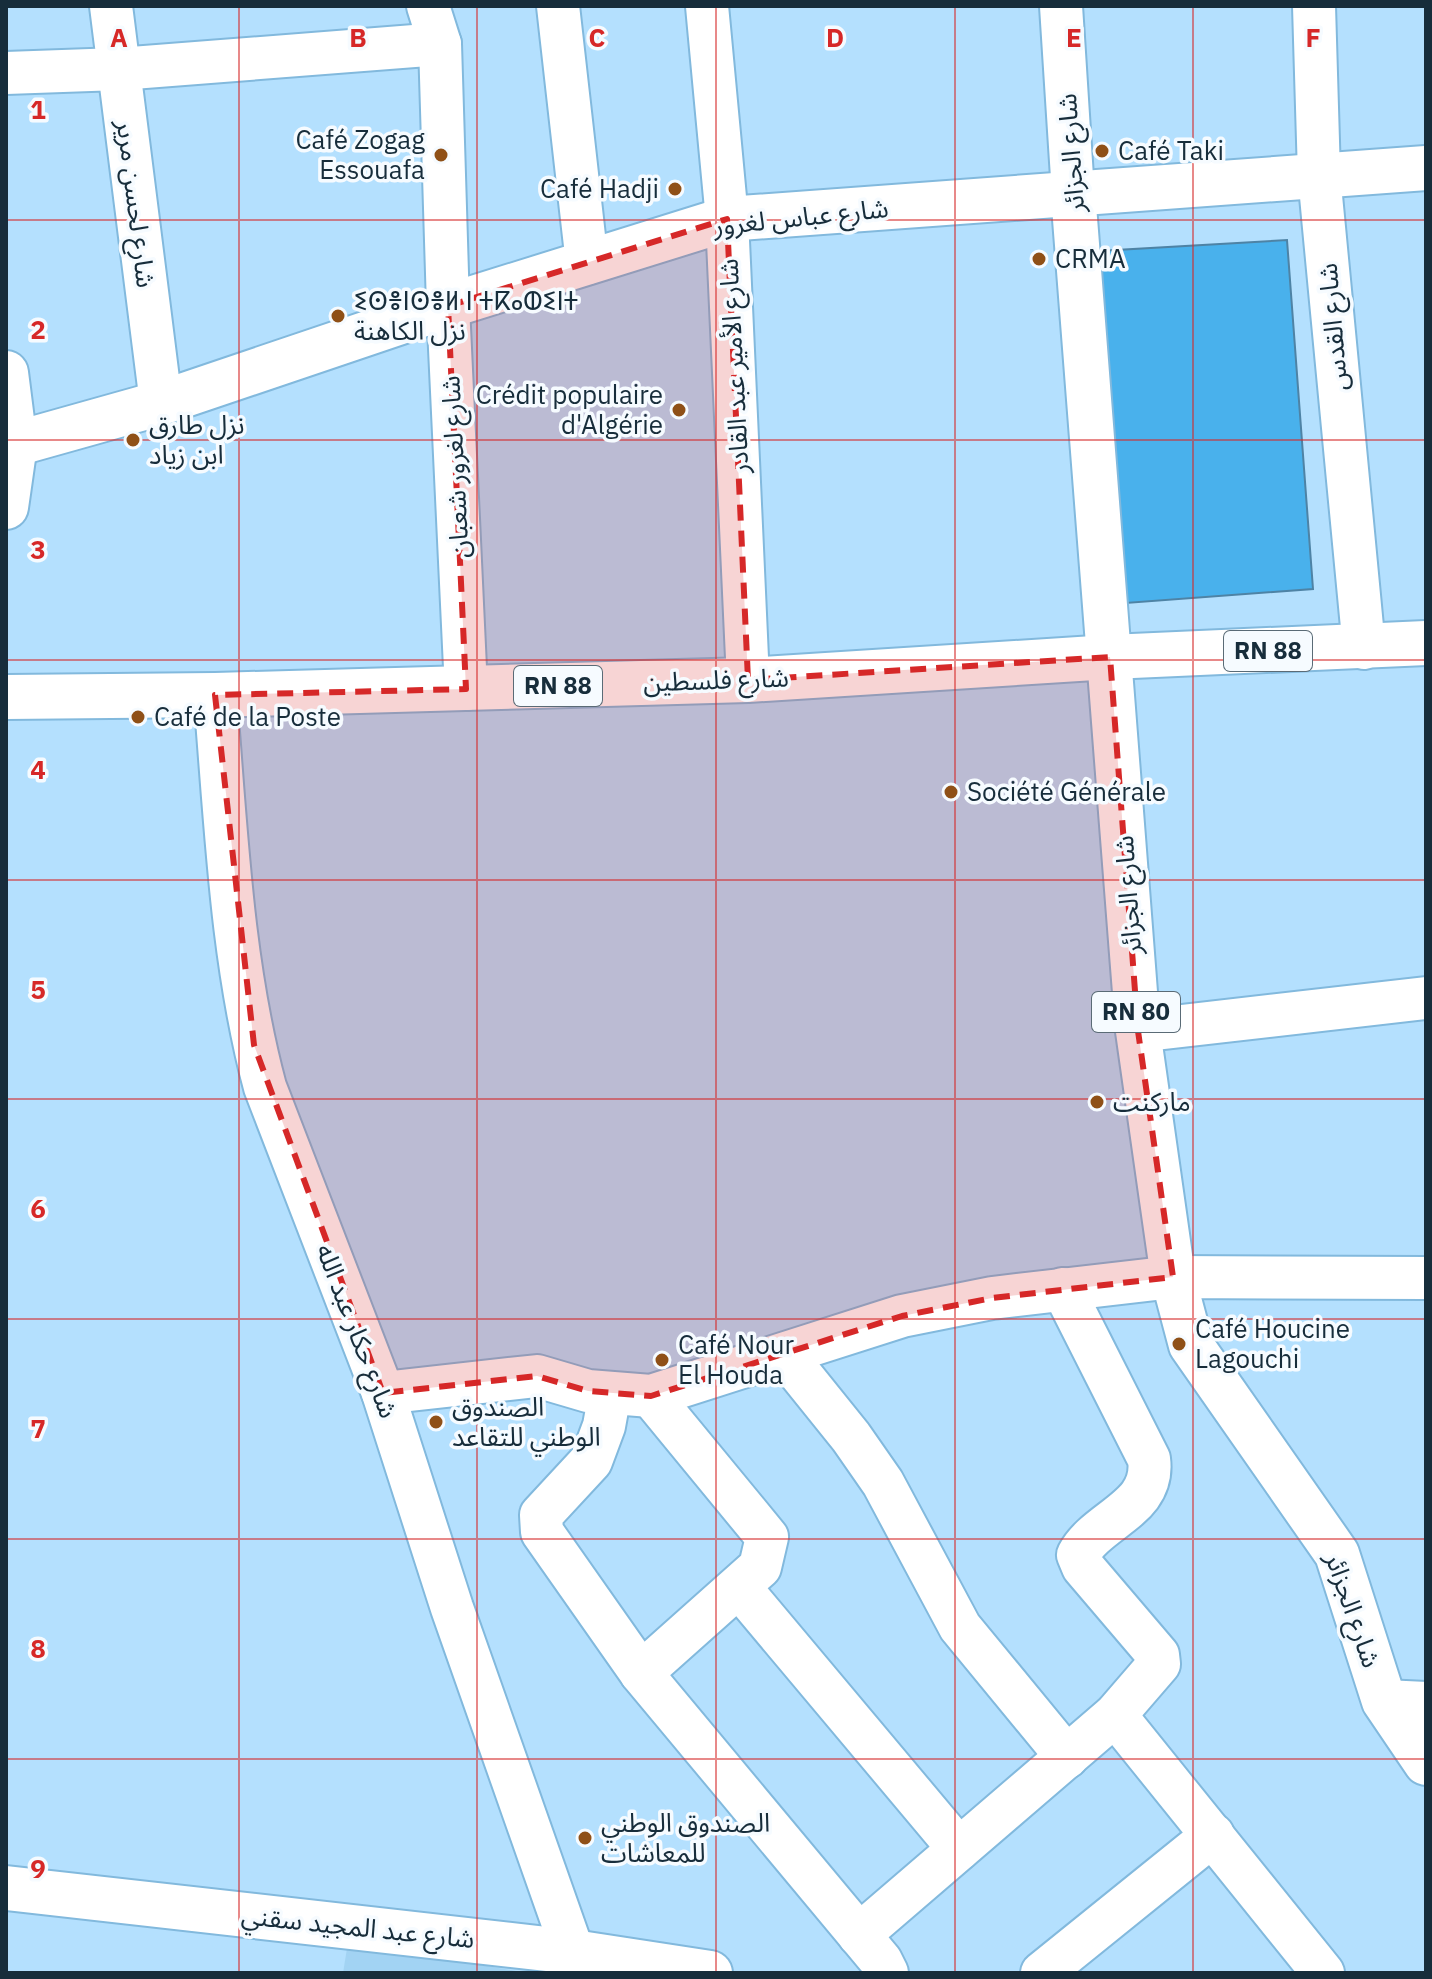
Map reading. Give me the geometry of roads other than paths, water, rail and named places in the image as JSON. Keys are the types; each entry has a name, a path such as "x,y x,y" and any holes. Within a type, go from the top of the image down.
{"main road":[{"name":"شارع عباس لغرور","path":"11,449 161,403 448,306 727,219 1426,168"},
{"name":"شارع الجزائر","path":"1073,193 1138,1031 1173,1277 1191,1345 1337,1554 1405,1702 1426,1763"},
{"path":"6,373 11,449 6,507"},
{"name":"شارع فلسطين","path":"6,697 215,695 748,680 1110,657 1426,643"},
{"name":"شارع عبد المجيد سقني","path":"6,1888 573,1952 710,1973"}],"street":[{"name":"شارع لحسن مرير","path":"111,6 161,403"},
{"path":"558,6 587,263"},
{"name":"شارع الأمير عبد القادر","path":"707,6 727,219 748,680"},
{"name":"شارع الجزائر","path":"1061,6 1073,193"},
{"name":"شارع القدس","path":"1314,6 1319,175 1364,648"},
{"path":"6,73 119,69 434,25"},
{"name":"شارع لغرور شعبان","path":"434,25 466,689"},
{"name":"شارع حكار عبد الله","path":"215,695 234,910 254,1045 308,1204 383,1393 452,1608 573,1952"},
{"path":"1138,1031 1426,998"},
{"path":"383,1393 537,1376 588,1391 651,1396 902,1316 992,1298 1173,1277 1426,1278"},
{"path":"859,1935 1115,1715 1157,1668 1159,1660 1083,1567 1078,1555 1146,1490 1151,1474 1149,1459 1063,1289"},
{"path":"785,1355 883,1483 960,1627 1067,1757"},
{"path":"610,1393 597,1450 541,1515 539,1522 542,1532 641,1673 859,1935 887,1973"},
{"path":"641,1673 740,1588 763,1561 767,1537 651,1396"},
{"path":"740,1588 959,1849"},
{"path":"1115,1715 1323,1973"},
{"path":"1042,1973 1213,1835"}],"place":[{"name":"Café Taki","path":"1102,151"},
{"name":"Café Zogag Essouafa","path":"441,155"},
{"name":"Café Hadji","path":"675,189"},
{"name":"CRMA","path":"1039,259"},
{"name":"ⵉⵙⴻⵏⵙⴻⵍ ⵏ ⵜⴽⴰⵀⵉⵏⵜ نزل الكاهنة","path":"338,316"},
{"name":"Crédit populaire d'Algérie","path":"679,410"},
{"name":"نزل طارق ابن زياد","path":"133,440"},
{"name":"Café de la Poste","path":"138,717"},
{"name":"Société Générale","path":"951,792"},
{"name":"ماركنت","path":"1097,1102"},
{"name":"Café Houcine Lagouchi","path":"1179,1344"},
{"name":"Café Nour El Houda","path":"662,1360"},
{"name":"الصندوق الوطني للتقاعد","path":"436,1422"},
{"name":"الصندوق الوطني للمعاشات","path":"585,1838"}]}
